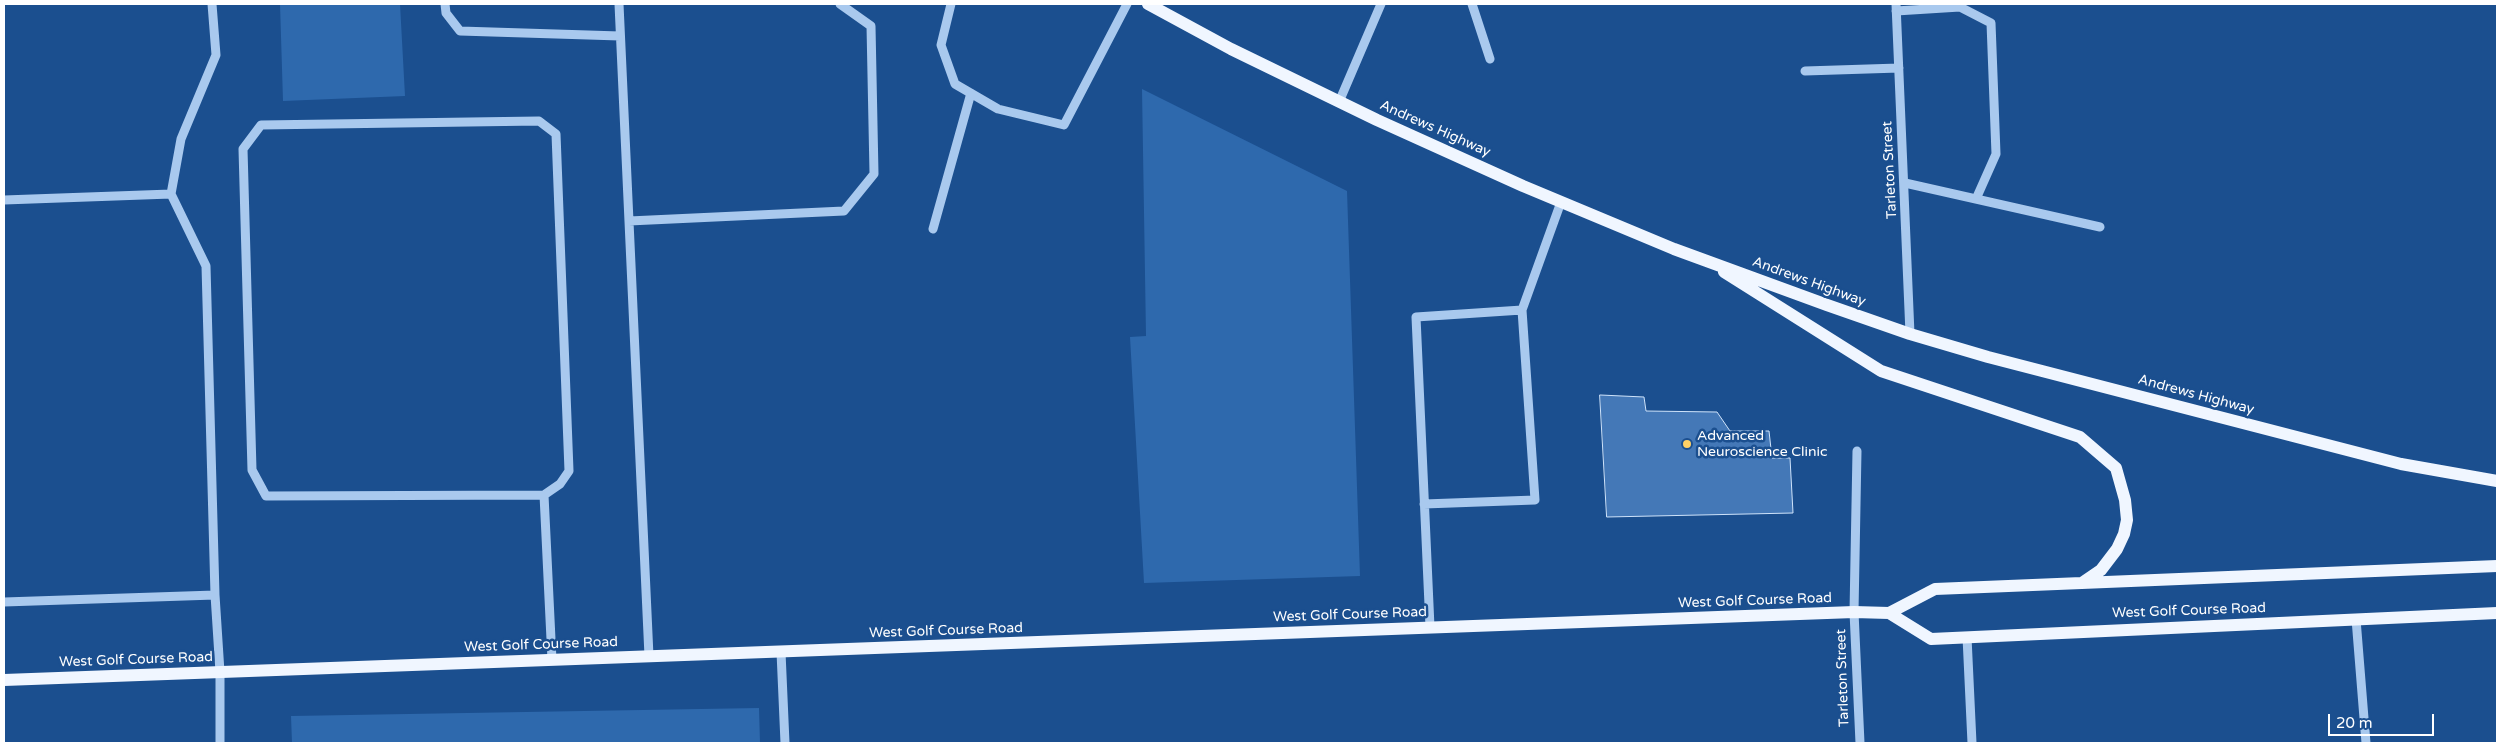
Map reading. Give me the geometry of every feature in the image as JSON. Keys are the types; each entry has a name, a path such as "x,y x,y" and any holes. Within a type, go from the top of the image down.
{"main road":[{"name":"Andrews Highway","path":"1154,6 1231,49 1339,102 1561,202 1705,260 1910,334 1988,357 2401,464 2497,481"},
{"path":"1705,260 1881,371 2080,437 2116,468 2125,500 2127,520 2124,534 2117,548 2101,570 2082,583"},
{"name":"West Golf Course Road","path":"4,680 1854,612 1889,613 1935,589 2497,566"},
{"name":"West Golf Course Road","path":"1889,613 1931,639 2497,613"}],"street":[{"path":"212,4 216,55 181,139 170,194 206,266 215,596 220,672 220,743"},
{"path":"446,4 446,14 460,31 620,36"},
{"path":"619,4 650,656"},
{"path":"629,221 844,211 874,174 872,36 871,26 840,4"},
{"path":"951,4 941,46 955,84 998,109 1064,125 1127,4"},
{"path":"1339,102 1381,4"},
{"path":"1472,4 1490,59"},
{"path":"1896,8 1960,7 1991,23 1996,154 1976,199"},
{"name":"Tarleton Street","path":"1896,8 1910,334"},
{"path":"1805,71 1899,68"},
{"path":"933,229 971,93"},
{"path":"539,121 556,134 569,471 560,484 544,495 266,496 252,470 243,148 261,125 539,121"},
{"path":"1905,183 2100,227"},
{"path":"4,200 170,194"},
{"path":"1424,504 1535,500 1522,310 1561,202"},
{"path":"1430,628 1416,317 1522,310"},
{"name":"Tarleton Street","path":"1857,452 1854,612 1860,743"},
{"path":"544,495 552,660"},
{"path":"4,602 215,596"},
{"path":"2356,619 2366,743"},
{"path":"1967,638 1972,743"},
{"path":"781,652 785,743"}],"shaded area":[{"path":"280,4 400,4 405,96 283,101"},
{"path":"1142,89 1347,191 1360,576 1144,583 1130,337 1146,336"},
{"path":"759,708 760,743 292,743 291,716"}],"building":[{"name":"Advanced Neuroscience Clinic","path":"1600,395 1644,397 1646,411 1717,412 1730,431 1769,431 1772,458 1790,458 1793,513 1607,517"}],"place":[{"name":"Advanced Neuroscience Clinic","path":"1687,444"}]}
